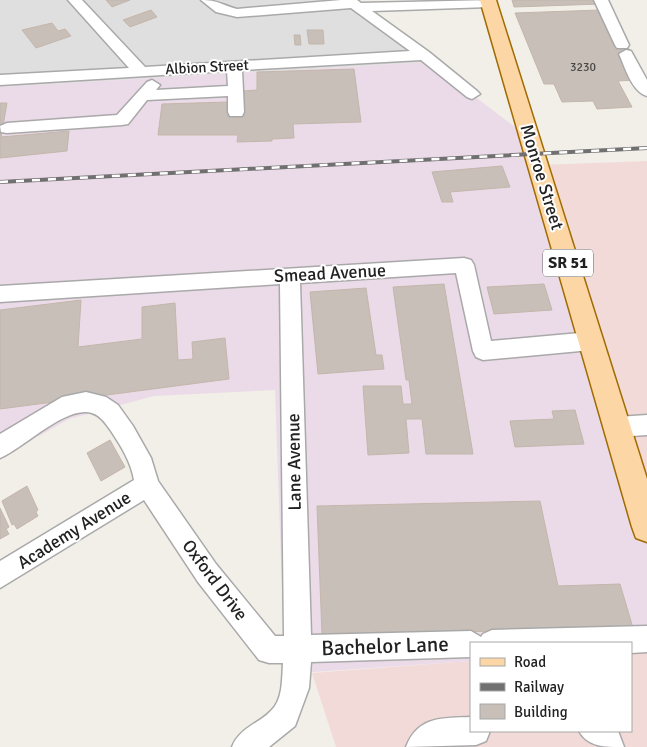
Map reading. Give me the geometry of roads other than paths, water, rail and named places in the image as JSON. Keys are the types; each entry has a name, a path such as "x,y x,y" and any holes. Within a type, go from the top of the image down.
{"main road":[{"name":"Monroe Street","path":"489,1 617,427 640,477 647,527"}],"street":[{"path":"75,0 140,71"},
{"path":"208,0 221,10 237,14 352,2 489,1"},
{"path":"601,0 642,85 647,91"},
{"path":"352,2 418,55 472,94"},
{"name":"Albion Street","path":"0,80 418,55"},
{"path":"234,66 236,112"},
{"path":"7,128 122,120 155,81 159,70"},
{"path":"143,94 236,90"},
{"name":"Smead Avenue","path":"0,294 464,265 483,351 591,340"},
{"name":"Lane Avenue","path":"246,747 285,716 295,688 298,649 290,275"},
{"path":"0,447 62,407 86,402 98,404 110,412 125,433 143,466 147,485"},
{"path":"617,427 647,425"},
{"name":"Oxford Drive","path":"147,485 208,573 269,650 298,649"},
{"name":"Academy Avenue","path":"0,575 147,485"},
{"path":"531,642 647,639"},
{"name":"Bachelor Lane","path":"298,649 470,644"},
{"path":"420,747 437,732 470,731"},
{"path":"594,732 608,741 610,747"}],"railway":[{"path":"0,182 647,148"}]}
